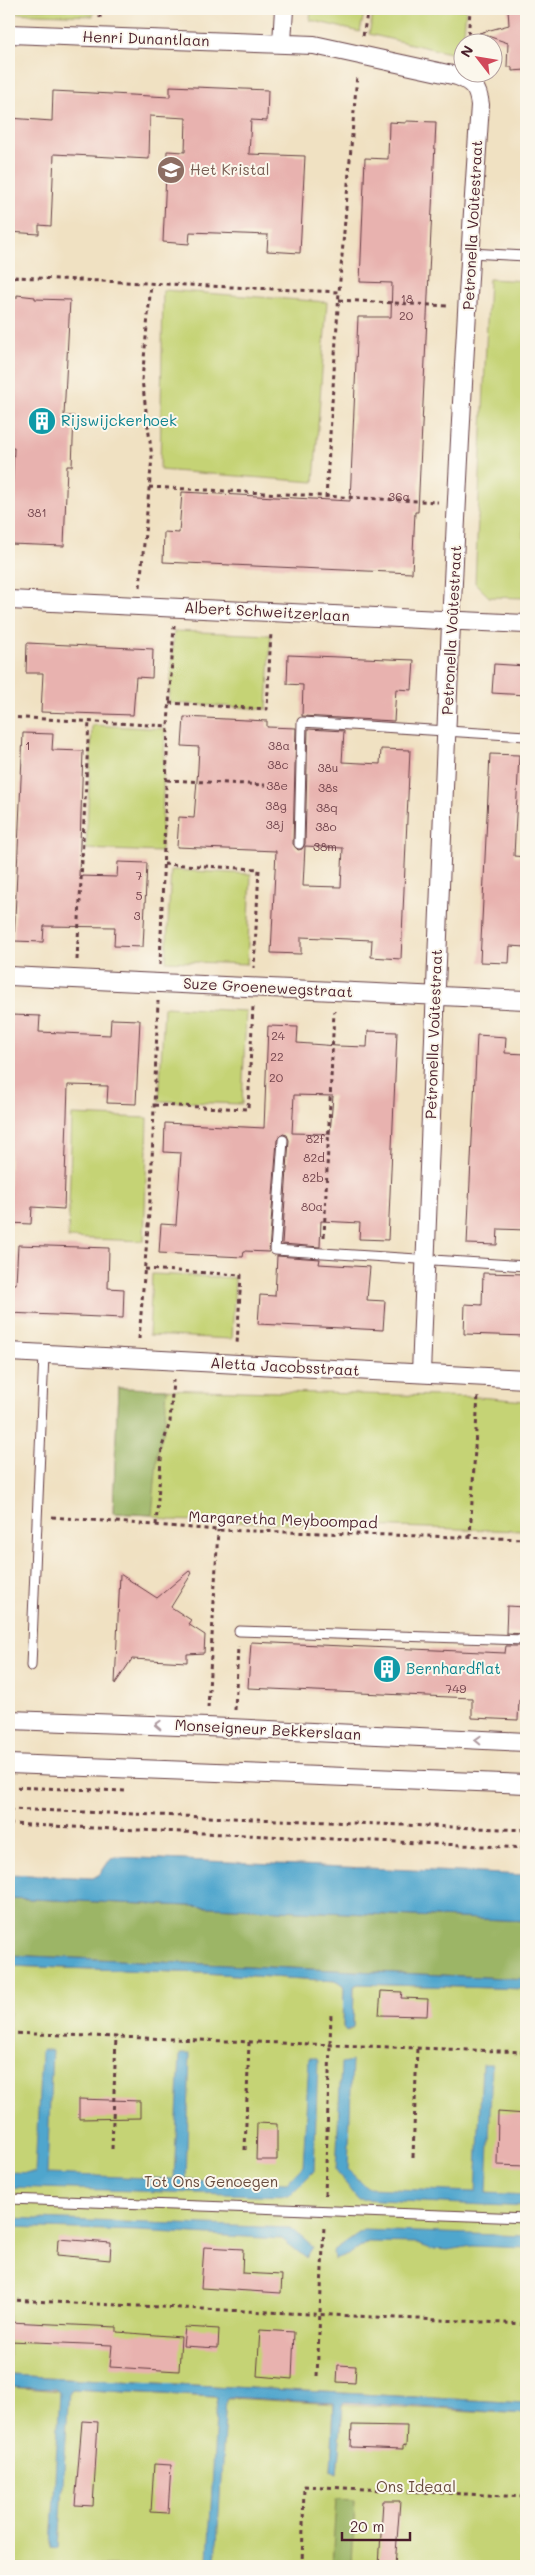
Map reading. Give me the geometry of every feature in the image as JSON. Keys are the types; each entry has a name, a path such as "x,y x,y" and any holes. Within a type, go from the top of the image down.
{"street":[{"path":"282,44 284,9"},
{"name":"Henri Dunantlaan","path":"9,34 282,44"},
{"name":"Petronella Voûtestraat","path":"282,44 314,45 457,76 471,81 478,92 480,105 470,253 452,621 435,996 421,1373"},
{"name":"Albert Schweitzerlaan","path":"9,600 526,624"},
{"name":"Suze Groenewegstraat","path":"9,976 526,1000"},
{"name":"Aletta Jacobsstraat","path":"9,1352 526,1380"},
{"name":"Monseigneur Bekkerslaan","path":"9,1720 207,1726 526,1742"},
{"path":"9,1764 526,1784"}],"lane":[{"path":"470,253 526,256"},
{"path":"299,844 302,722 526,736"},
{"path":"283,1140 275,1250 526,1266"},
{"path":"31,1666 44,1354"},
{"path":"239,1631 526,1640"},
{"path":"9,2199 526,2218"}],"path":[{"path":"326,498 339,292 359,54 368,9"},
{"path":"469,32 470,9"},
{"path":"9,284 16,277 339,292"},
{"path":"139,606 152,457 142,380 151,284"},
{"path":"339,300 450,306"},
{"path":"149,487 442,503"},
{"path":"138,1360 151,1188 168,726 176,608"},
{"path":"169,703 267,709 272,612"},
{"path":"9,717 168,726"},
{"path":"76,979 89,721"},
{"path":"167,780 265,785"},
{"path":"324,1253 334,1011"},
{"path":"144,1269 241,1275 236,1365"},
{"path":"156,1525 162,1447 170,1422 174,1362"},
{"path":"470,1537 479,1377"},
{"name":"Margaretha Meyboompad","path":"38,1516 218,1530 526,1539"},
{"path":"207,1726 218,1530"},
{"path":"234,1728 239,1631"},
{"path":"9,1809 526,1830"},
{"path":"9,1824 526,1848"},
{"path":"9,2033 526,2052"},
{"path":"112,2149 116,2036"},
{"path":"245,2150 249,2042"},
{"path":"413,2157 417,2048"},
{"path":"9,2300 526,2324"},
{"path":"302,2566 304,2486 526,2497"},
{"path":"9,2565 34,2566"}],"green space":[{"path":"9,9 94,9 93,16 9,13"},
{"path":"311,9 365,9 360,32 310,20"},
{"path":"374,9 466,9 464,32 452,32 452,54 369,34"},
{"path":"489,279 526,281 526,490 523,537 526,537 526,598 489,597 475,583"},
{"path":"163,290 327,302 314,482 160,470"},
{"path":"174,631 271,635 267,709 169,703"},
{"path":"92,725 165,729 161,852 86,849"},
{"path":"171,870 251,874 247,964 166,961"},
{"path":"164,1007 246,1011 242,1104 159,1101"},
{"path":"72,1115 148,1118 144,1241 68,1238"},
{"path":"152,1274 235,1278 232,1339 149,1335"},
{"path":"118,1388 478,1397 526,1401 526,1531 167,1520 152,1515 113,1513"},
{"path":"118,1388 167,1389 164,1429 158,1449 152,1515 113,1513"},
{"path":"9,1898 526,1921 526,1979 9,1955"},
{"name":"Tot Ons Genoegen","path":"9,1966 203,1973 337,1981 344,1986 343,2027 349,2031 353,2027 354,1986 358,1984 526,1989 526,2403 9,2375"},
{"name":"Ons Ideaal","path":"9,2387 61,2391 51,2547 59,2548 68,2391 72,2389 334,2404 331,2471 337,2474 343,2404 526,2414 526,2566 9,2566"},
{"path":"336,2499 355,2500 352,2566 332,2566"}],"water":[{"path":"111,1858 526,1875 526,1921 9,1898 9,1874 93,1878 100,1874"},
{"path":"9,1955 526,1979 526,1989 358,1984 354,1986 353,2027 346,2031 343,2027 344,1986 337,1981 203,1973 9,1966"},
{"path":"42,2050 52,2050 47,2174 174,2179 180,2054 190,2054 186,2179 287,2183 303,2166 309,2058 316,2058 318,2061 314,2171 289,2196 9,2187 9,2172 35,2173"},
{"path":"352,2061 348,2170 367,2188 476,2192 482,2064 492,2064 487,2193 526,2195 526,2207 358,2199 336,2171 341,2063"},
{"path":"9,2218 290,2228 313,2247 306,2258 282,2239 137,2231 9,2227"},
{"path":"363,2230 526,2236 526,2248 472,2246 448,2250 431,2249 415,2243 368,2242 348,2255 334,2260 333,2251"},
{"path":"9,2375 526,2403 526,2414 345,2402 343,2405 337,2474 331,2471 334,2403 229,2397 226,2399 216,2561 208,2560 217,2397 72,2389 69,2391 59,2548 51,2547 60,2392 56,2389 9,2387"}],"building":[{"path":"508,9 526,9 526,70 512,71 512,67 507,67 508,43 502,41 502,32 483,32 509,25"},
{"path":"170,86 268,90 267,121 251,120 249,154 305,156 300,253 267,251 268,235 190,232 189,244 163,242 167,151 185,152 186,118 150,116 149,159 54,154 51,226 39,225 39,234 9,232 9,118 52,121 53,91 170,97"},
{"path":"406,121 436,122 418,512 415,512 412,573 163,562 164,532 179,533 182,492 350,501 358,317 391,317 392,283 360,282 365,158 388,159 389,122 406,123"},
{"name":"Rijswijckerhoek","path":"17,295 35,297 35,299 70,300 64,416 74,416 72,466 67,466 64,546 10,544 14,448 9,448 9,298 17,298"},
{"path":"27,643 153,649 152,678 136,677 133,715 41,712 43,673 26,673"},
{"path":"288,655 414,660 412,690 396,689 394,721 302,716 303,685 287,684"},
{"path":"494,664 526,666 526,695 492,693"},
{"path":"184,717 267,721 267,727 296,728 293,844 298,850 302,849 305,844 308,729 344,731 342,762 380,764 381,749 410,750 401,959 371,957 372,940 301,937 301,954 271,953 276,851 177,847 179,817 194,818 198,768 199,747 182,746","holes":["305,846 343,848 341,887 303,886"]},
{"path":"23,733 53,734 52,750 83,751 79,876 117,877 118,862 147,863 143,947 114,946 115,927 44,926 43,942 14,941"},
{"path":"490,754 519,755 514,856 526,857 526,947 510,946 509,963 480,962"},
{"path":"11,1015 40,1016 39,1032 110,1035 111,1019 140,1020 136,1104 107,1103 108,1086 68,1085 64,1209 32,1207 31,1224 9,1223"},
{"path":"268,1026 298,1027 297,1043 337,1046 367,1047 368,1031 397,1032 388,1240 359,1239 360,1223 321,1221 320,1247 282,1244 289,1140 287,1135 283,1134 277,1140 269,1252 244,1251 243,1257 159,1253 161,1224 176,1225 181,1153 164,1152 165,1123 264,1128","holes":["294,1095 333,1096 330,1134 292,1133"]},
{"path":"477,1035 506,1037 505,1053 526,1054 526,1230 498,1229 497,1245 467,1244"},
{"path":"18,1245 109,1248 108,1288 124,1289 123,1318 9,1313 9,1284 16,1284"},
{"path":"277,1256 320,1259 319,1264 370,1267 367,1300 385,1301 383,1330 258,1324 260,1295 275,1296"},
{"path":"483,1273 526,1274 526,1336 464,1334 465,1304 482,1305"},
{"path":"189,1571 192,1573 171,1607 191,1620 188,1624 205,1635 204,1653 187,1654 187,1662 132,1659 115,1684 120,1574 157,1598"},
{"path":"507,1606 526,1607 526,1634 506,1633"},
{"name":"Bernhardflat","path":"251,1642 505,1653 506,1646 526,1646 526,1701 519,1700 518,1720 472,1718 472,1698 248,1688"},
{"path":"381,1991 402,1992 401,1998 428,1999 427,2016 379,2015"},
{"path":"79,2099 140,2101 140,2118 79,2119"},
{"path":"498,2112 526,2114 526,2166 497,2165"},
{"path":"257,2123 277,2124 277,2160 256,2160"},
{"path":"58,2239 111,2243 110,2260 57,2255"},
{"path":"204,2247 243,2249 242,2273 282,2275 281,2293 201,2288"},
{"path":"9,2322 117,2327 117,2332 181,2337 179,2371 110,2367 112,2345 9,2341"},
{"path":"185,2327 219,2329 218,2348 183,2346"},
{"path":"260,2330 294,2332 292,2379 257,2376"},
{"path":"338,2365 356,2366 355,2383 337,2382"},
{"path":"82,2421 98,2422 93,2506 75,2505"},
{"path":"352,2425 407,2426 406,2446 403,2445 403,2449 351,2447"},
{"path":"154,2464 171,2465 168,2513 151,2512"},
{"path":"383,2501 400,2501 395,2566 379,2565"}],"place":[{"name":"Het Kristal","path":"171,170"},
{"name":"Rijswijckerhoek","path":"42,421"},
{"name":"Bernhardflat","path":"387,1669"}]}
